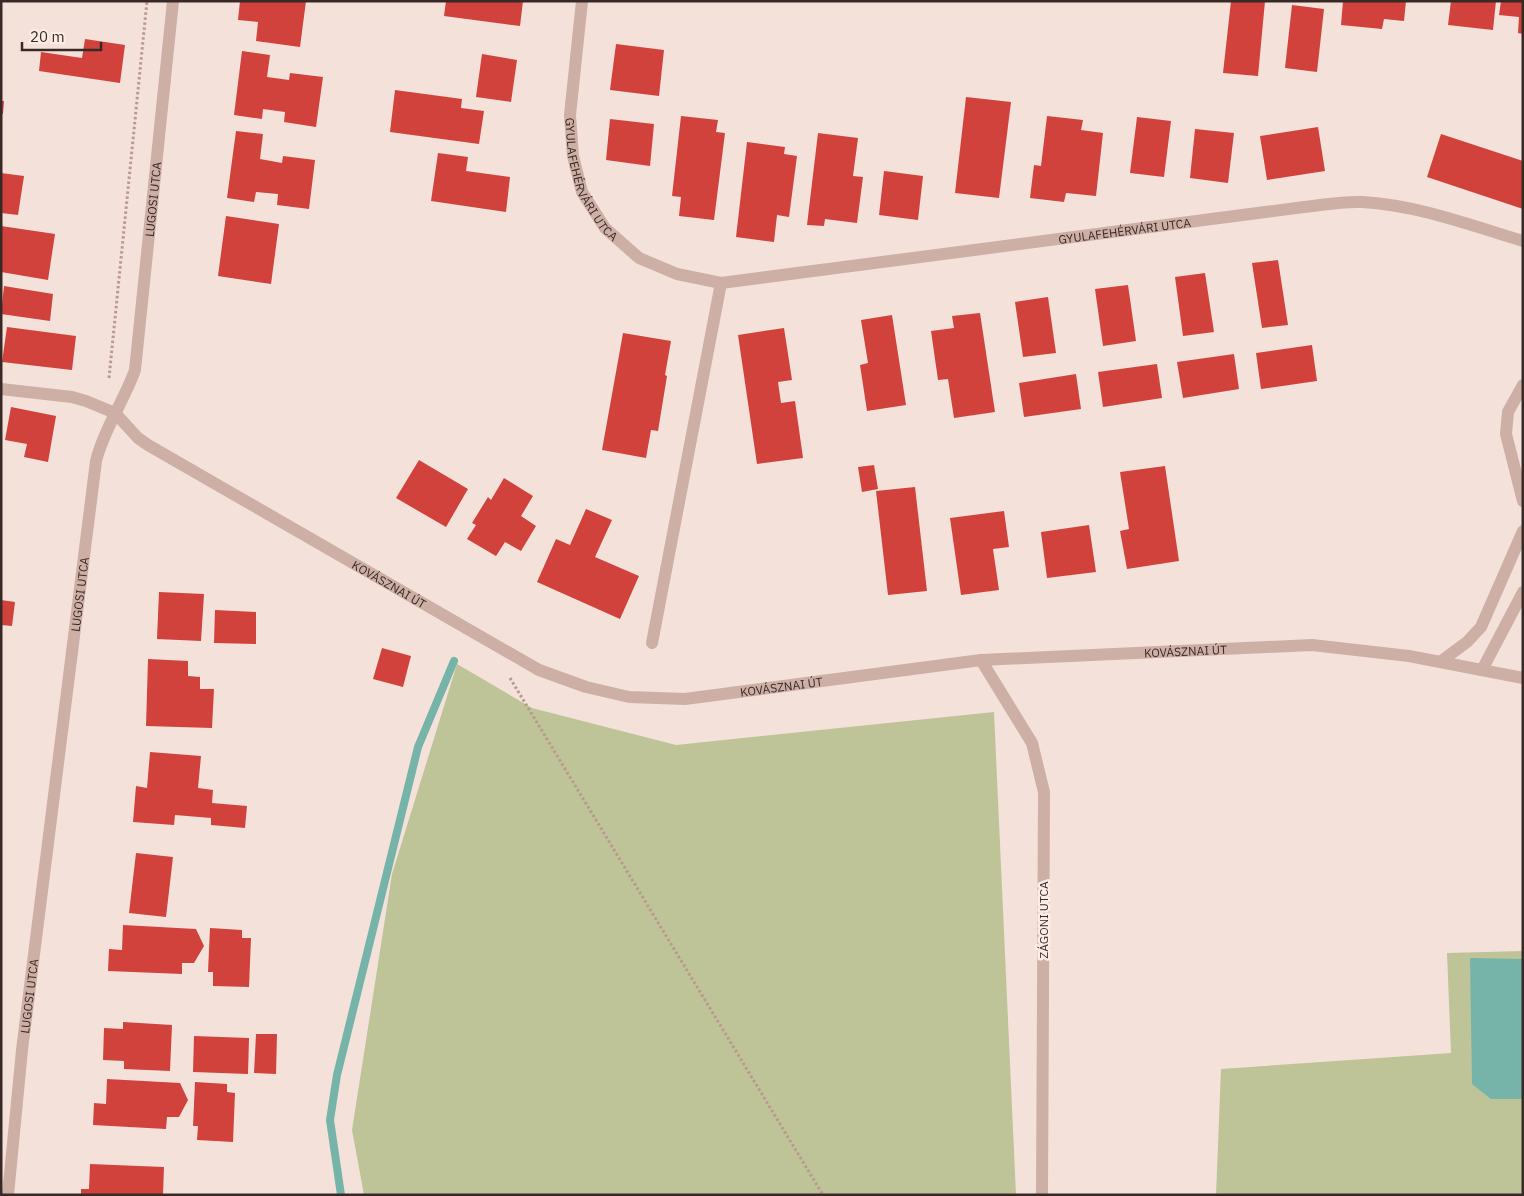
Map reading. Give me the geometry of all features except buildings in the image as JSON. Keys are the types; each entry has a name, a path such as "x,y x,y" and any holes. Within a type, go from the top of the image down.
{"street":[{"name":"LUGOSI UTCA","path":"8,1195 22,1050 96,461 101,441 129,387 134,370 173,1"},
{"name":"GYULAFEHÉRVÁRI UTCA","path":"582,1 570,115 573,156 582,192 605,228 639,258 677,274 721,283 1304,207 1361,202 1408,208 1450,218 1523,241"},
{"path":"652,642 721,283"},
{"path":"1523,385 1508,412 1506,434 1523,501"},
{"path":"1,389 72,397 115,413"},
{"name":"KOVÁSZNAI ÚT","path":"115,413 138,438 148,445 539,670 586,687 629,697 685,699 981,660 1312,645 1409,656 1523,678"},
{"path":"1440,662 1467,642 1480,627 1523,531"},
{"path":"1482,670 1523,592"},
{"name":"ZÁGONI UTCA","path":"981,660 1032,743 1044,792 1042,1195"}],"path":[{"path":"109,381 147,1"},
{"path":"508,674 823,1195"}],"green space":[{"path":"457,664 532,708 676,745 994,712 1016,1195 364,1195 352,1130 392,874"},
{"path":"1523,951 1523,1195 1216,1195 1221,1069 1451,1053 1447,953"}],"water":[{"path":"1470,958 1523,959 1523,1099 1491,1099 1472,1084"}],"waterway":[{"path":"341,1195 330,1120 337,1075 418,747 454,661"}]}
